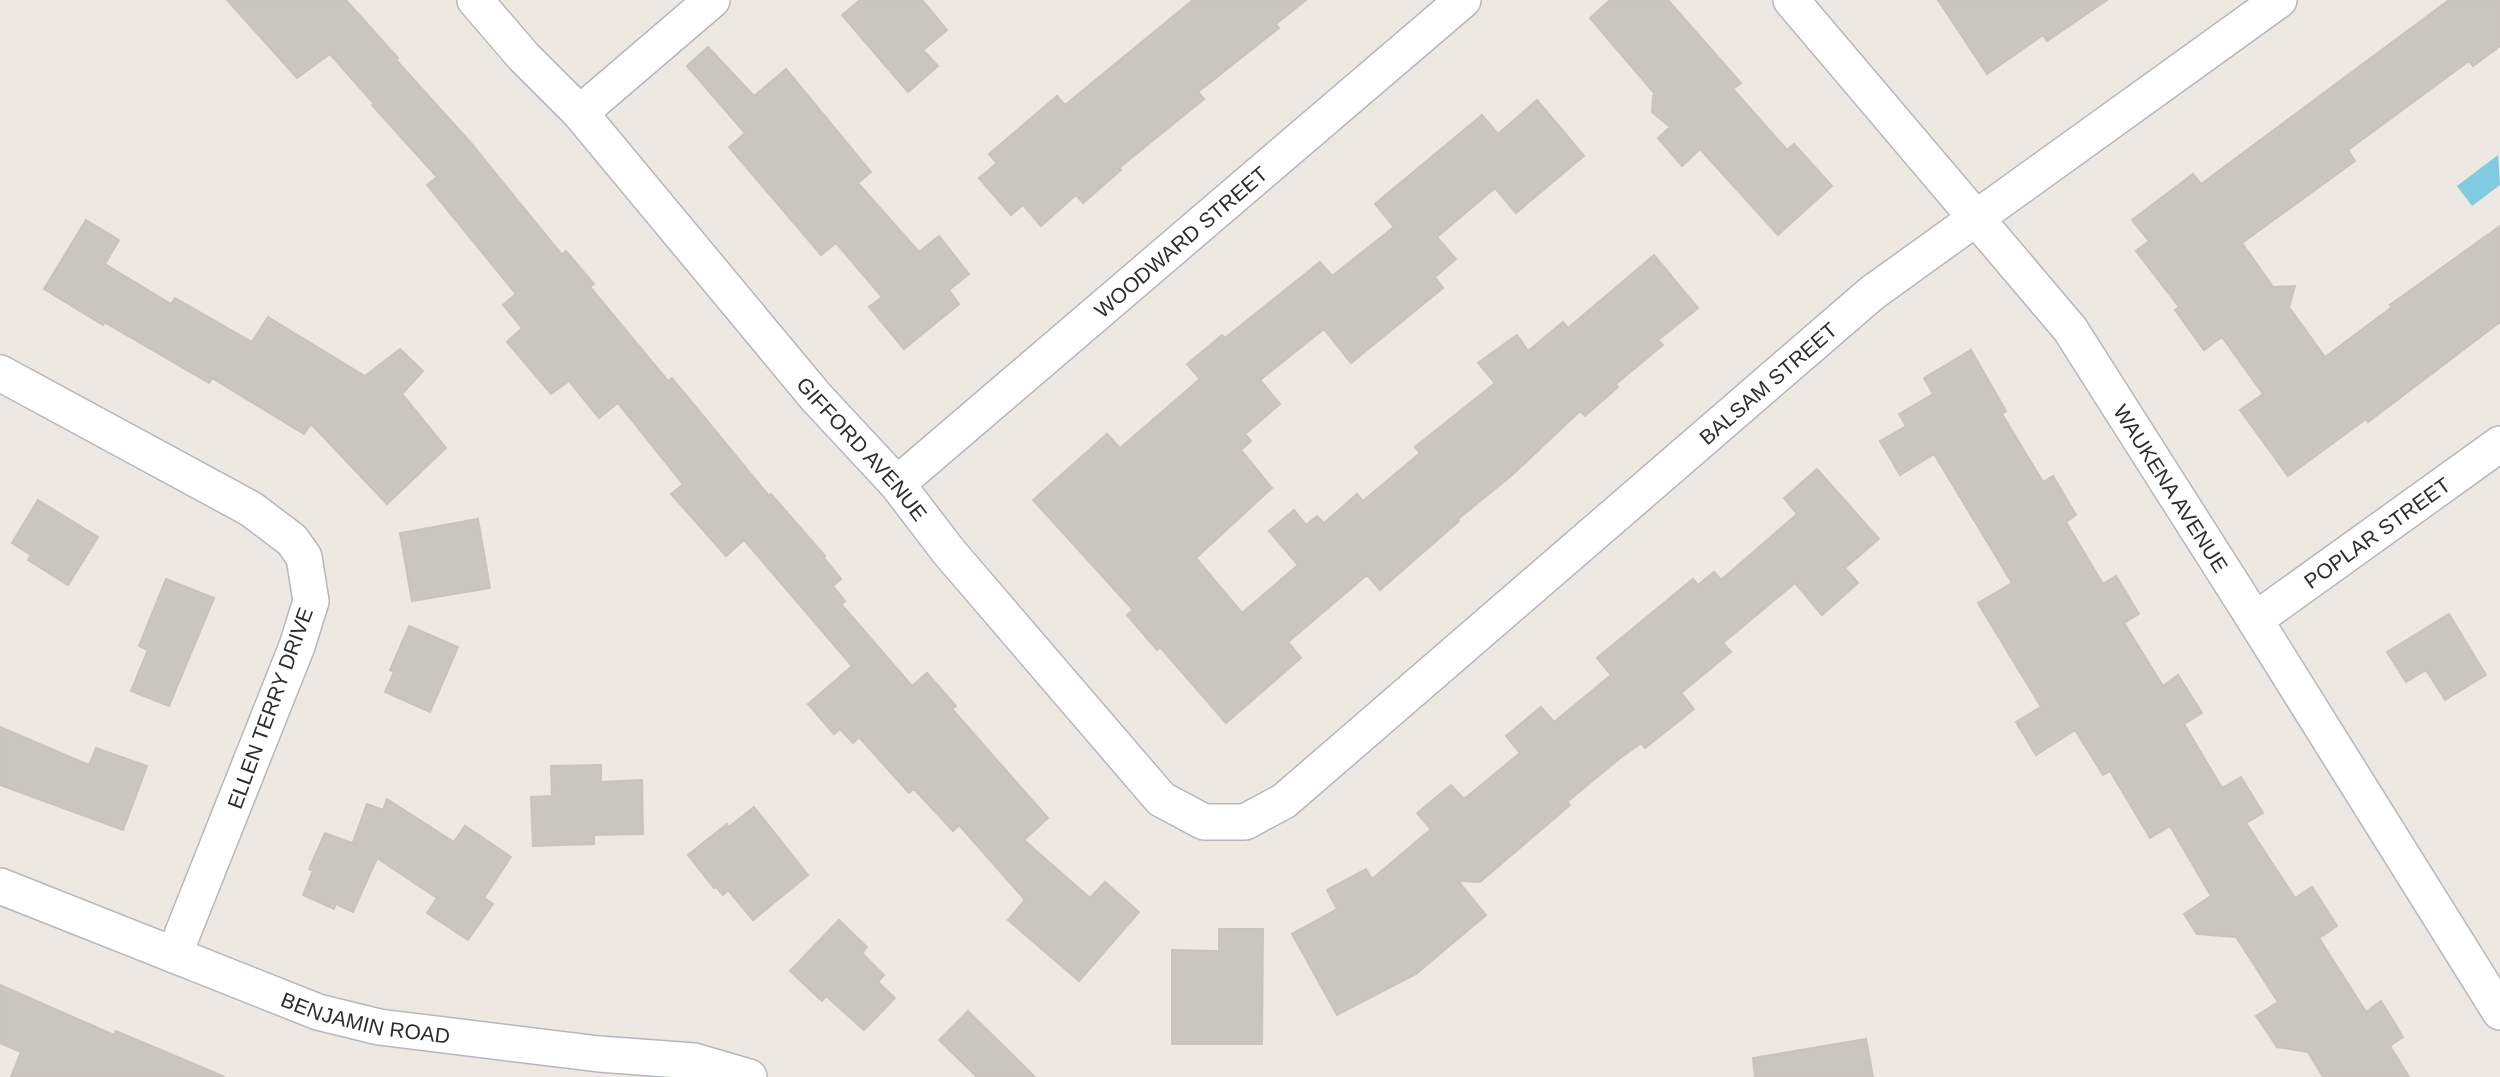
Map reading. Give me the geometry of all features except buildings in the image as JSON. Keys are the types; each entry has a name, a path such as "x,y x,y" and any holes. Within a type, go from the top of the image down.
{"street":[{"name":"GIFFORD AVENUE","path":"475,0 523,56 580,113 816,397 897,484 949,552 1161,799 1204,822 1245,822 1284,801"},
{"path":"580,113 712,0"},
{"name":"WOODWARD STREET","path":"897,484 1463,0"},
{"name":"WAUKENA AVENUE","path":"1791,0 2070,329 2500,1012"},
{"name":"BALSAM STREET","path":"1284,801 1872,293 2279,0"},
{"name":"ELLEN TERRY DRIVE","path":"0,373 251,509 292,540 304,557 311,601 297,646 174,955"},
{"name":"POPLAR STREET","path":"2255,620 2500,444"},
{"name":"BENJAMIN ROAD","path":"0,886 318,1012 379,1027 599,1054 694,1061 749,1077"}],"water":[{"path":"2498,155 2500,185 2472,206 2457,186"}]}
